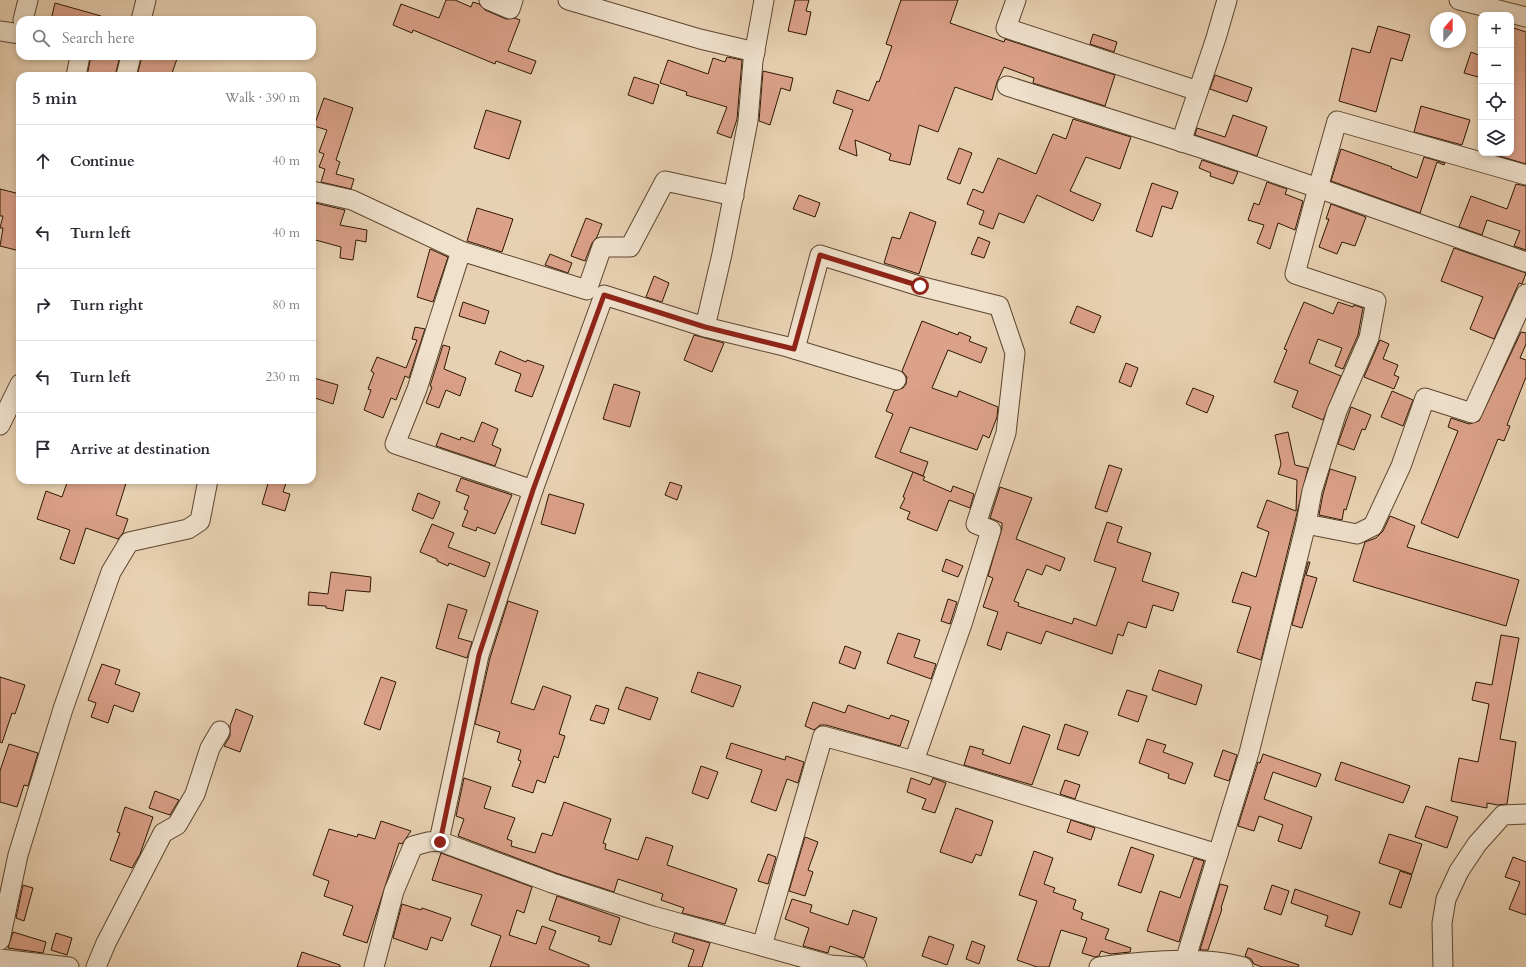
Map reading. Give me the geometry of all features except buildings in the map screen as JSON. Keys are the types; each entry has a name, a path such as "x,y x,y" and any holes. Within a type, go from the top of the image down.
{"street":[{"path":"24,16 28,0"},
{"path":"141,16 146,0"},
{"path":"489,0 510,9 513,0"},
{"path":"568,0 616,7 700,39 755,52"},
{"path":"705,327 734,196 748,122 755,52 764,0"},
{"path":"1016,0 1006,28 1198,91"},
{"path":"1181,142 1227,0"},
{"path":"1459,0 1526,17"},
{"path":"0,31 16,33"},
{"path":"77,72 79,60"},
{"path":"127,72 130,60"},
{"path":"1007,86 1318,188 1526,262"},
{"path":"1185,961 1249,753 1306,524 1312,491 1337,411 1369,338 1376,301 1295,274 1337,122 1526,175"},
{"path":"440,842 479,655 595,293 602,247 630,247 665,181 734,196"},
{"path":"316,192 352,200 462,251 705,327 794,349 896,380"},
{"path":"462,251 417,389 395,444 533,490"},
{"path":"794,349 820,255 920,286 999,306 1015,353 1006,433 976,524 991,530 963,621 914,761"},
{"path":"1306,524 1357,534 1372,526 1401,466 1425,398 1472,413 1526,294"},
{"path":"0,425 16,392"},
{"path":"0,940 18,855 62,709 111,572 129,542 188,529 200,520 207,484"},
{"path":"96,967 106,943 163,833 177,825 195,794 210,748 220,731"},
{"path":"762,946 823,736 914,761 1218,854"},
{"path":"1443,967 1442,923 1446,899 1459,871 1477,844 1503,815 1526,814"},
{"path":"374,967 394,891 413,846 428,842 440,842 552,883 617,904 830,965 858,967"},
{"path":"0,959 69,967"},
{"path":"1100,967 1129,963 1196,960 1243,967"}],"route":[{"path":"440,842 479,655 533,490 604,295 705,327 794,349 820,255 920,286"}]}
